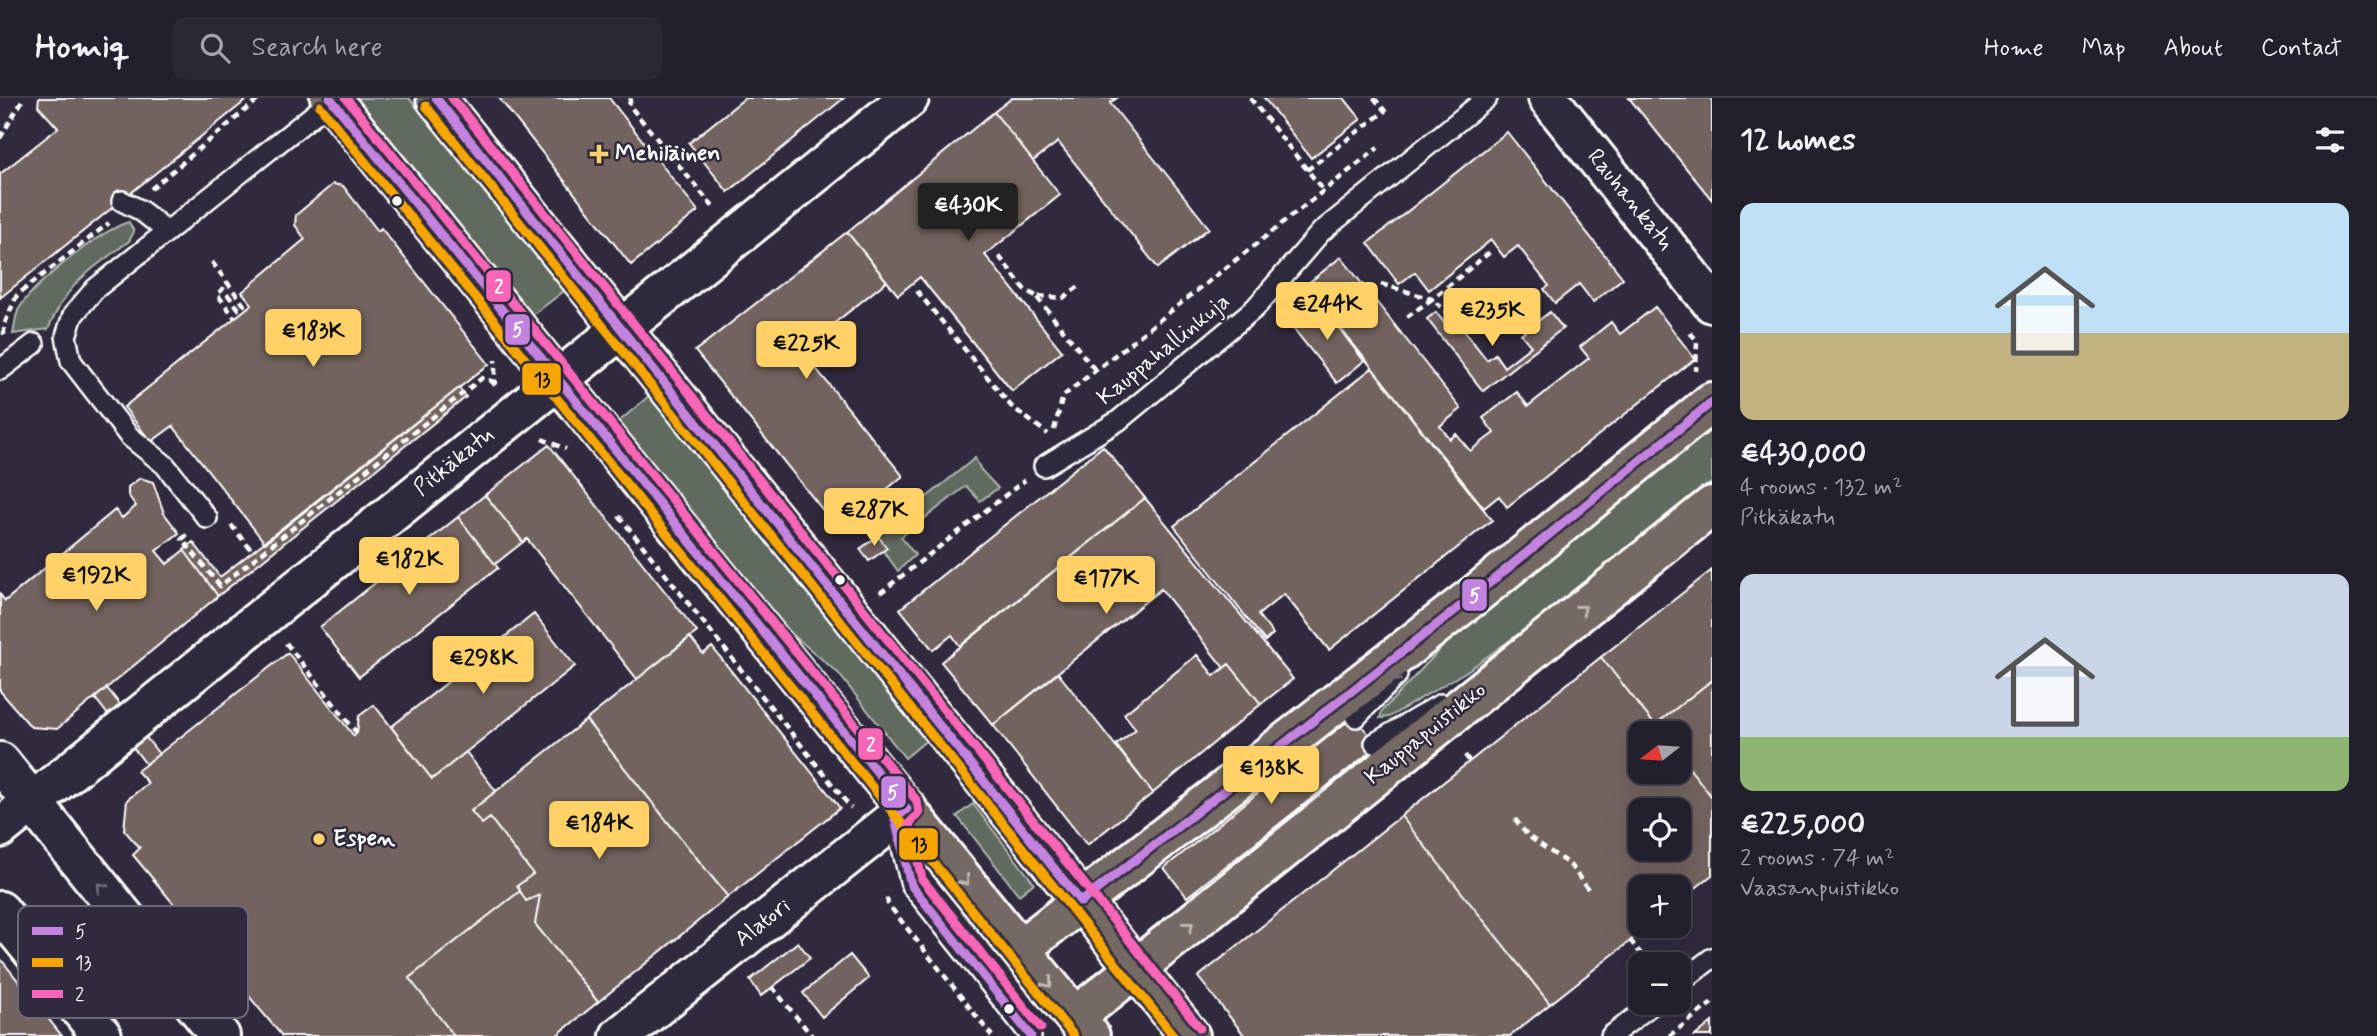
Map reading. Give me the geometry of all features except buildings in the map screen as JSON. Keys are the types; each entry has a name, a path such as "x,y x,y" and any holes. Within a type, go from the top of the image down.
{"main road":[{"path":"436,98 1189,1036"},
{"path":"331,99 559,379 892,814 1020,949 1083,1026"},
{"path":"1020,949 1476,594 1712,402"},
{"name":"Kauppapuistikko","path":"1083,1026 1136,969 1712,506"}],"street":[{"name":"Pitkäkatu","path":"0,828 909,98"},
{"name":"Rauhankatu","path":"1548,98 1712,303"},
{"path":"0,762 116,906"},
{"name":"Alatori","path":"620,1036 892,814"},
{"path":"0,911 18,933"},
{"path":"87,1018 102,1036"},
{"path":"206,1018 220,1036"}],"lane":[{"name":"Kauppahallinkuja","path":"1044,466 1118,421 1255,308 1321,232 1487,98"},
{"path":"207,518 165,465 129,436 67,352 66,336 73,315 95,289 331,99"},
{"path":"122,201 140,210 162,235"},
{"path":"0,370 34,344"},
{"path":"1356,718 1476,594"},
{"path":"1375,743 1529,651"},
{"path":"892,814 911,885 1031,1036"},
{"path":"1691,974 1712,958"},
{"path":"1611,1036 1638,1015"}],"path":[{"path":"0,138 24,98"},
{"path":"631,98 629,105 715,209"},
{"path":"1250,98 1324,191"},
{"path":"1307,170 1385,111 1374,98"},
{"path":"917,291 1011,406 1052,437 1063,396 1388,141"},
{"path":"1407,317 1490,252"},
{"path":"999,256 1025,290 1037,296 1063,298 1078,287"},
{"path":"212,262 244,304 239,309 223,289 217,294 235,318"},
{"path":"1381,284 1432,299 1446,311 1492,312 1522,325"},
{"path":"1037,296 1096,370"},
{"path":"188,546 220,586 349,479 482,378 495,383"},
{"path":"565,447 573,458"},
{"path":"852,615 1044,466"},
{"path":"616,513 892,814"},
{"path":"244,541 253,552"},
{"path":"286,643 358,733"},
{"path":"1465,755 1470,761"},
{"path":"1515,819 1528,836 1570,864 1588,889"},
{"path":"886,893 888,904 992,1036"},
{"path":"1630,940 1640,952"},
{"path":"772,987 812,1036"},
{"path":"1669,1036 1712,1003"}],"green space":[{"path":"353,98 409,98 564,291 530,317"},
{"path":"129,222 134,232 129,241 81,278 64,299 48,329 13,334 18,310 40,284 86,246"},
{"path":"650,395 928,739 905,758 838,673 779,623 616,424"},
{"path":"1712,429 1712,482 1549,612 1467,671 1389,717 1380,718 1382,711 1464,624"},
{"path":"975,458 981,470 998,488 980,501 966,486 901,537 915,555 898,571 875,539"},
{"path":"973,804 1034,883 1019,895 957,816"}],"transit line":[{"name":"5","path":"330,98 907,809 895,819 911,885 1031,1036"},
{"name":"2","path":"346,98 917,801 919,813 909,824 922,879 1041,1028"},
{"name":"5","path":"436,98 1081,902 1476,594 1712,402"},
{"name":"2","path":"452,98 1200,1028"},
{"name":"13","path":"320,106 1074,1036"},
{"name":"13","path":"426,106 1174,1036"}],"place":[{"name":"Mehiläinen","path":"599,154"},
{"name":"Espen","path":"319,839"}]}
